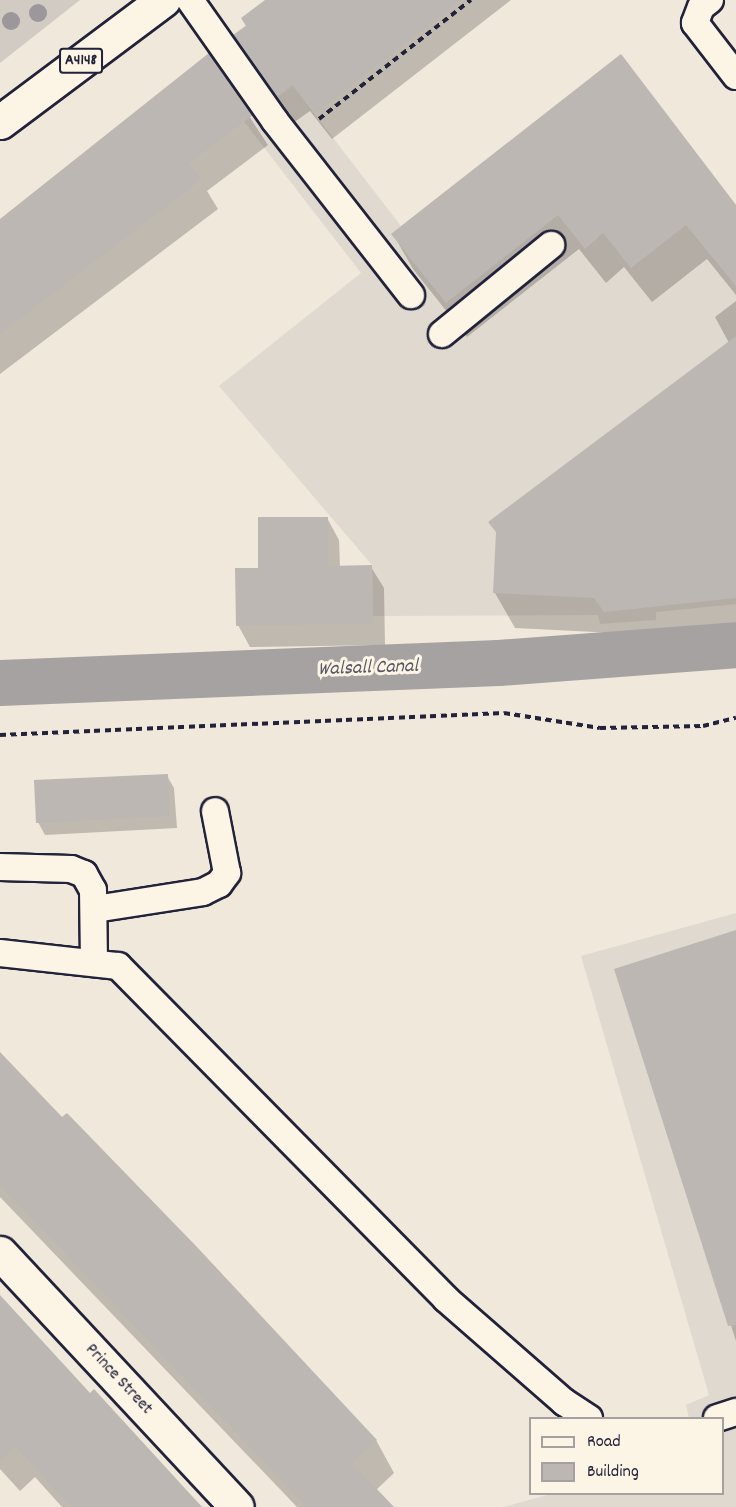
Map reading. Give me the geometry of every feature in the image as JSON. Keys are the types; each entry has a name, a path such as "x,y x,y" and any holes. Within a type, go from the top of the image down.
{"main road":[{"name":"A4148","path":"0,122 163,0"},
{"name":"Prince Street","path":"0,1253 237,1507"}],"lane":[{"path":"190,0 275,121 411,295"},
{"path":"710,0 701,7 695,23 736,76"},
{"path":"442,334 551,245"},
{"path":"94,909 202,892 219,884 227,873 215,811"},
{"path":"0,867 71,869 84,874 93,890 94,963"},
{"path":"0,953 118,966 446,1299 564,1402 586,1417"}],"path":[{"path":"310,126 471,0"},
{"path":"0,735 504,713 600,728 704,726 736,718"}],"shaded area":[{"path":"0,0 80,0 0,63"},
{"path":"246,25 401,226 621,54 736,205 736,604 656,612 656,620 600,624 598,615 373,616 372,565 219,386 361,273 198,62"},
{"path":"736,913 736,1507 503,1507 547,1495 724,1495 724,1417 689,1417 686,1405 709,1395 581,956"}],"building":[{"path":"265,0 461,0 316,113 293,85 277,97 233,35 246,26 241,18"},
{"path":"209,53 253,115 189,163 202,179 0,334 0,219"},
{"path":"621,54 736,205 736,286 686,225 631,268 603,233 585,249 558,215 446,303 391,234"},
{"path":"736,336 736,598 604,612 594,598 493,593 496,532 488,522"},
{"path":"258,517 328,517 328,566 372,565 373,623 236,626 235,568 258,568"},
{"path":"168,774 170,816 36,823 34,780"},
{"path":"736,930 736,1325 728,1326 614,969"},
{"path":"0,1052 62,1117 67,1113 196,1246 377,1440 352,1463 394,1507 307,1507 0,1185"},
{"path":"0,1295 90,1393 94,1389 202,1507 71,1507 16,1447 0,1461"}],"waterway":[{"name":"Walsall Canal","path":"0,683 499,663 736,645"}]}
